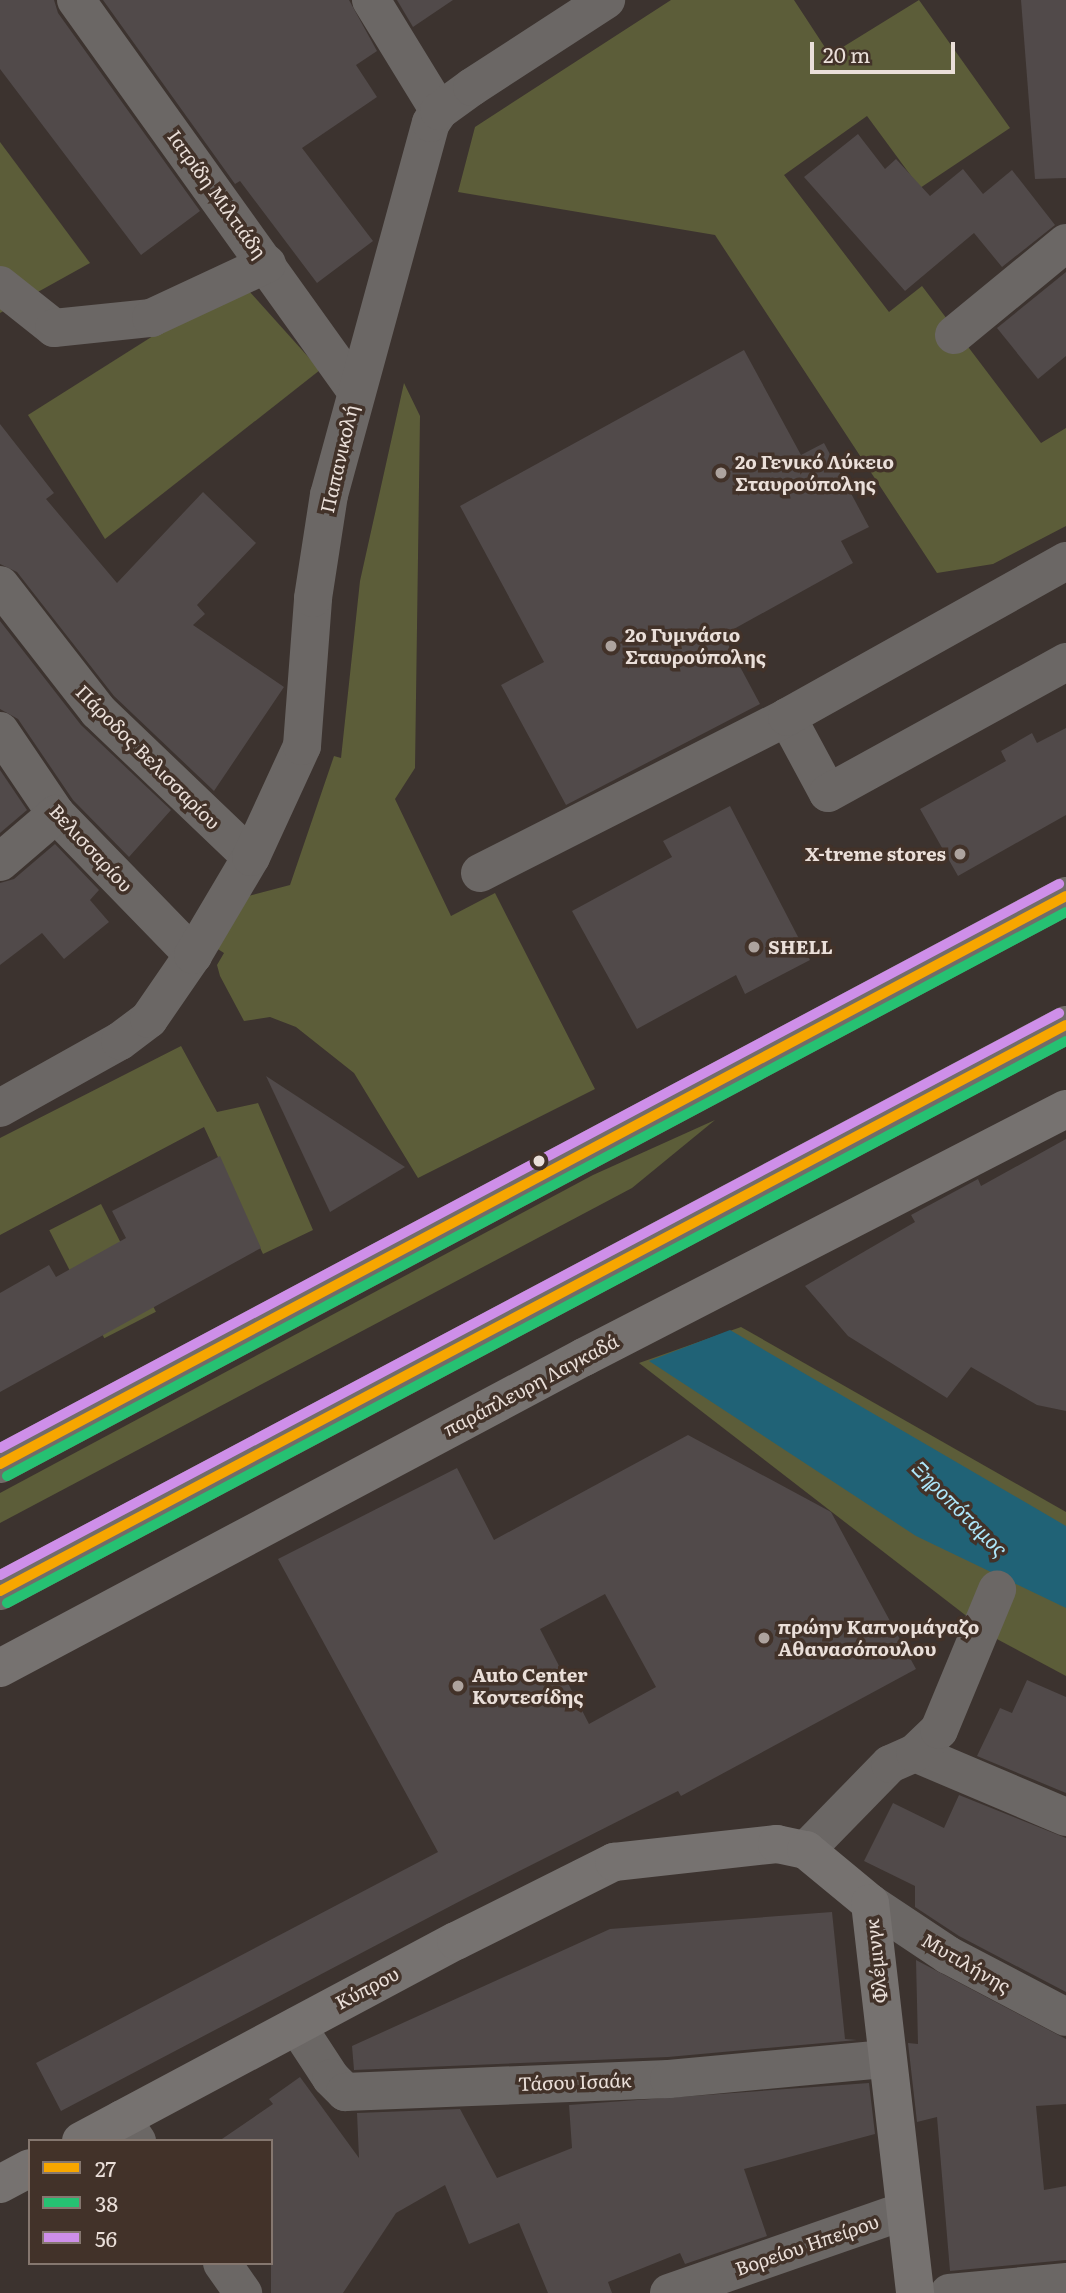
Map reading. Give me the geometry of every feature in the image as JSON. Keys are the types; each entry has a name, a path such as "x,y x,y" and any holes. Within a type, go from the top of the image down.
{"highway":[{"path":"0,1464 1066,896"},
{"path":"0,1591 1066,1025"}],"street":[{"name":"Ιατρίδη Μιλτιάδη","path":"76,0 355,390"},
{"path":"371,0 439,111 607,0"},
{"name":"Παπανικολή","path":"6,1095 134,1031 172,987 251,857 302,746 313,598 329,495 355,390 426,138 439,111"},
{"path":"954,335 1066,243"},
{"path":"0,285 54,328 150,318 267,264"},
{"path":"480,873 788,716 1066,561"},
{"name":"Πάροδος Βελισσαρίου","path":"0,585 98,711 251,857"},
{"path":"788,716 828,793 1066,662"},
{"name":"Βελισσαρίου","path":"0,732 56,814 193,955"},
{"path":"0,862 56,814"},
{"name":"παράπλευρη Λαγκαδά","path":"0,1668 536,1382 1066,1109"},
{"path":"806,1850 890,1764 915,1753 939,1730 997,1590"},
{"path":"915,1753 1066,1817"},
{"name":"Φλέμινγκ","path":"614,1862 776,1843 806,1850 870,1903 915,2293"},
{"name":"Κύπρου","path":"90,2139 130,2130 296,2026 614,1862"},
{"name":"Μυτιλήνης","path":"870,1903 948,1955 1066,2017"},
{"name":"Τάσου Ισαάκ","path":"296,2026 331,2078 345,2092 669,2078 886,2059"},
{"path":"0,2184 28,2169"},
{"name":"Βορείου Ηπείρου","path":"669,2293 905,2211"},
{"path":"223,2265 243,2293"},
{"path":"949,2293 1066,2282"}],"green space":[{"path":"671,0 794,0 830,55 919,0 1010,128 920,188 867,116 784,175 889,312 922,286 1041,443 1066,428 1066,526 993,564 937,573 715,235 458,192 475,127"},
{"path":"0,142 90,263 0,313"},
{"path":"240,281 320,370 105,539 28,415"},
{"path":"404,383 420,416 415,768 395,799 451,916 495,893 595,1089 418,1178 354,1073 296,1027 270,1017 244,1021 220,976 217,965 224,953 210,944 237,899 290,885 334,756 341,758 360,581"},
{"path":"181,1046 217,1112 258,1103 313,1230 263,1254 204,1127 0,1235 0,1138"},
{"path":"715,1120 632,1188 0,1523 0,1493 593,1175"},
{"path":"101,1204 156,1312 104,1338 49,1230"},
{"path":"741,1327 1066,1512 1066,1676 995,1638 639,1363"}],"water":[{"name":"Ξηροπόταμος","path":"730,1330 1066,1526 1066,1608 916,1536 649,1361"}],"building":[{"path":"0,0 54,0 58,13 200,211 141,255 0,69"},
{"path":"103,0 349,0 377,51 356,65 377,97 302,148 373,241 317,283 240,181 235,184"},
{"path":"397,0 453,0 413,27"},
{"path":"1021,0 1066,0 1066,178 1035,179"},
{"path":"858,134 885,169 896,159 930,196 963,169 983,194 1012,170 1055,225 1002,267 974,233 905,291 804,177"},
{"path":"1066,272 1066,356 1038,379 997,328"},
{"path":"744,350 801,455 824,443 869,527 841,541 853,563 723,635 760,704 566,805 501,685 544,662 460,506"},
{"path":"0,424 54,493 46,499 117,583 203,492 256,543 197,605 205,614 193,625 284,687 214,791 114,696 17,572 0,564"},
{"path":"0,621 81,725 171,810 129,857 73,800 18,719 0,709"},
{"path":"1066,728 1066,815 958,876 920,809 1006,761 1001,751 1032,733 1037,743"},
{"path":"0,770 27,810 0,833"},
{"path":"730,806 810,960 745,994 736,975 637,1029 572,911 672,857 663,841"},
{"path":"55,844 99,890 90,900 109,922 64,959 42,933 0,965 0,883 14,879"},
{"path":"266,1076 405,1167 330,1212"},
{"path":"1066,1139 1066,1411 1037,1405 971,1367 947,1398 848,1336 805,1286 915,1222 911,1215 978,1179 981,1186"},
{"path":"220,1156 261,1248 0,1392 0,1293 49,1265 56,1277 126,1238 112,1211"},
{"path":"688,1435 831,1512 916,1669 681,1796 678,1791 464,1899 61,2111 36,2063 438,1852 278,1559 457,1468 494,1540","holes":["605,1594 656,1687 589,1724 540,1629"]},
{"path":"1027,1680 1066,1697 1066,1793 977,1756 1000,1708 1012,1713"},
{"path":"959,1795 1066,1838 1066,1992 959,1936 915,1907 915,1886 864,1861 893,1803 944,1828"},
{"path":"832,1912 845,2039 857,2040 668,2057 354,2070 352,2046 610,1929"},
{"path":"916,1960 1066,2039 1066,2104 1036,2106 1044,2190 1066,2186 1066,2260 950,2271 937,2117 917,2122 908,2043 918,2044"},
{"path":"300,2077 359,2158 357,2113 460,2109 497,2178 572,2148 569,2105 869,2083 875,2134 744,2169 767,2236 685,2264 680,2253 608,2282 612,2293 548,2293 519,2223 469,2244 445,2185 396,2213 343,2293 271,2293 273,2139 222,2139 273,2104 269,2099"}],"transit line":[{"name":"56","path":"0,1448 1059,884"},
{"name":"27","path":"0,1464 1066,896"},
{"name":"38","path":"7,1476 1066,912"},
{"name":"56","path":"0,1575 1059,1013"},
{"name":"27","path":"0,1591 1066,1025"},
{"name":"38","path":"7,1603 1066,1041"}],"place":[{"name":"2ο Γενικό Λύκειο Σταυρούπολης","path":"721,473"},
{"name":"2ο Γυμνάσιο Σταυρούπολης","path":"611,646"},
{"name":"X-treme stores","path":"960,854"},
{"name":"SHELL","path":"754,947"},
{"name":"πρώην Καπνομάγαζο Αθανασόπουλου","path":"764,1638"},
{"name":"Auto Center Κοντεσίδης","path":"458,1686"}]}
